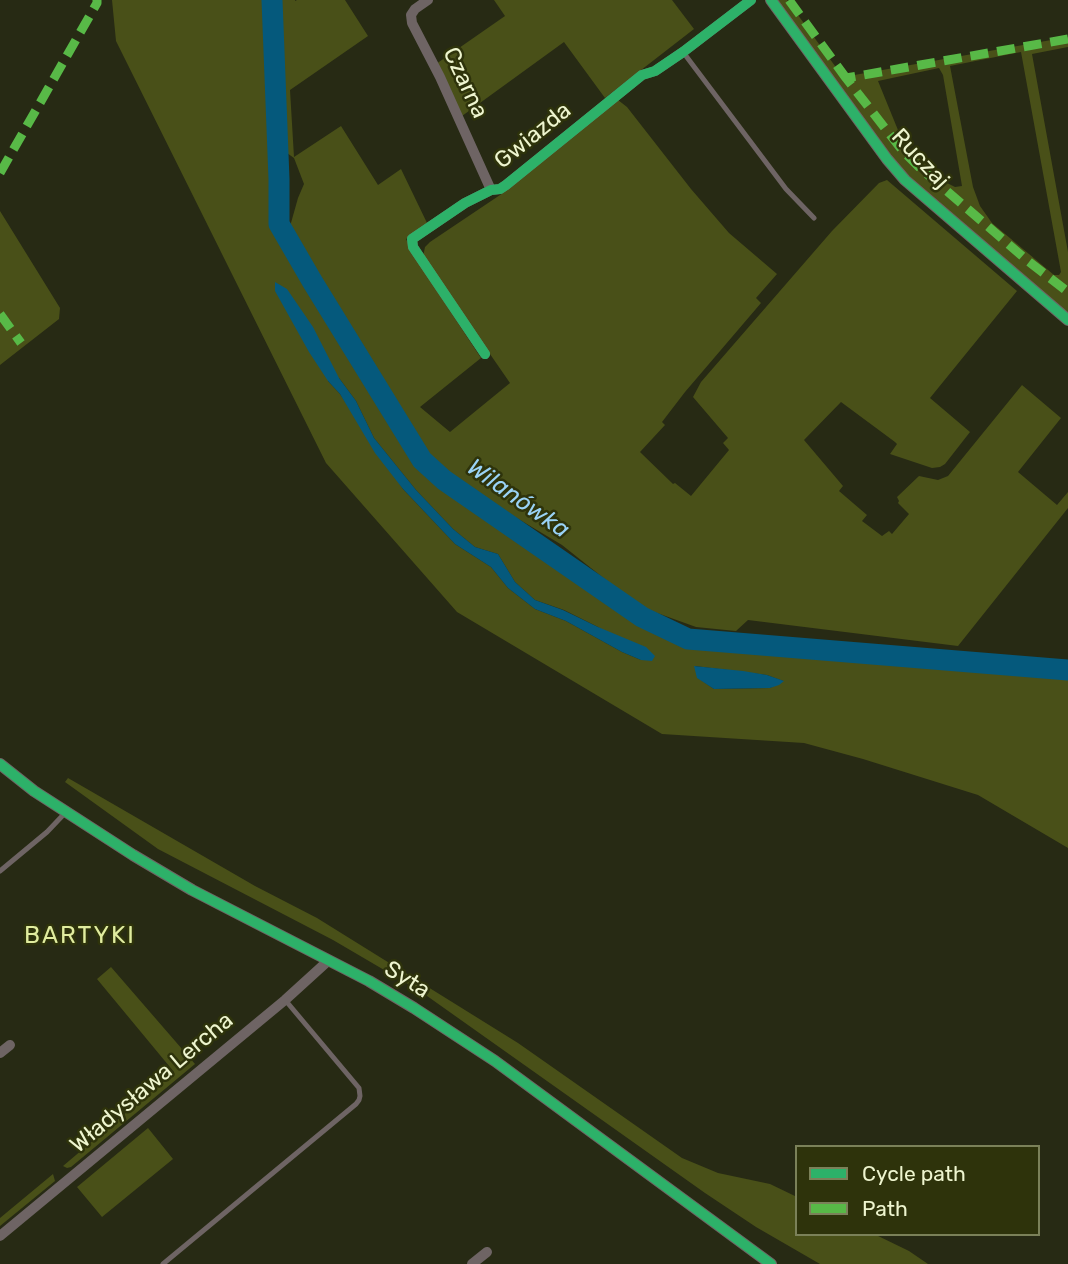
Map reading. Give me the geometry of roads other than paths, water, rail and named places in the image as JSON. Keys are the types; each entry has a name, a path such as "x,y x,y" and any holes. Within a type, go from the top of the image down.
{"street":[{"name":"Czarna","path":"428,0 415,9 411,15 412,23 440,77 491,190"},
{"name":"Gwiazda","path":"485,354 417,253 412,242 415,237 466,203 506,185 642,75 655,71 683,52 751,0"},
{"name":"Ruczaj","path":"771,0 905,180 1068,320"},
{"name":"Syta","path":"0,764 34,791 133,855 192,890 380,987 495,1061 771,1264"},
{"name":"Władysława Lercha","path":"0,1236 285,1000 329,960"},
{"path":"0,1053 10,1045"},
{"path":"472,1264 486,1252"}],"lane":[{"path":"683,52 786,189 814,218"},
{"path":"0,871 47,832 66,812"},
{"path":"163,1264 359,1100 359,1088 285,1000"}],"water":[{"path":"275,282 287,289 313,327 374,438 416,490 453,529 475,547 498,554 515,582 535,600 646,647 655,656 652,661 641,660 622,652 566,621 535,609 508,588 491,567 455,544 403,489 375,453 340,394 309,352 275,291"},
{"path":"694,666 767,675 784,681 770,688 714,689 697,678"}],"waterway":[{"name":"Wilanówka","path":"272,0 279,224 422,460 444,480 642,617 688,639 1068,670"}],"district":[{"name":"BARTYKI","path":"80,936"}]}
